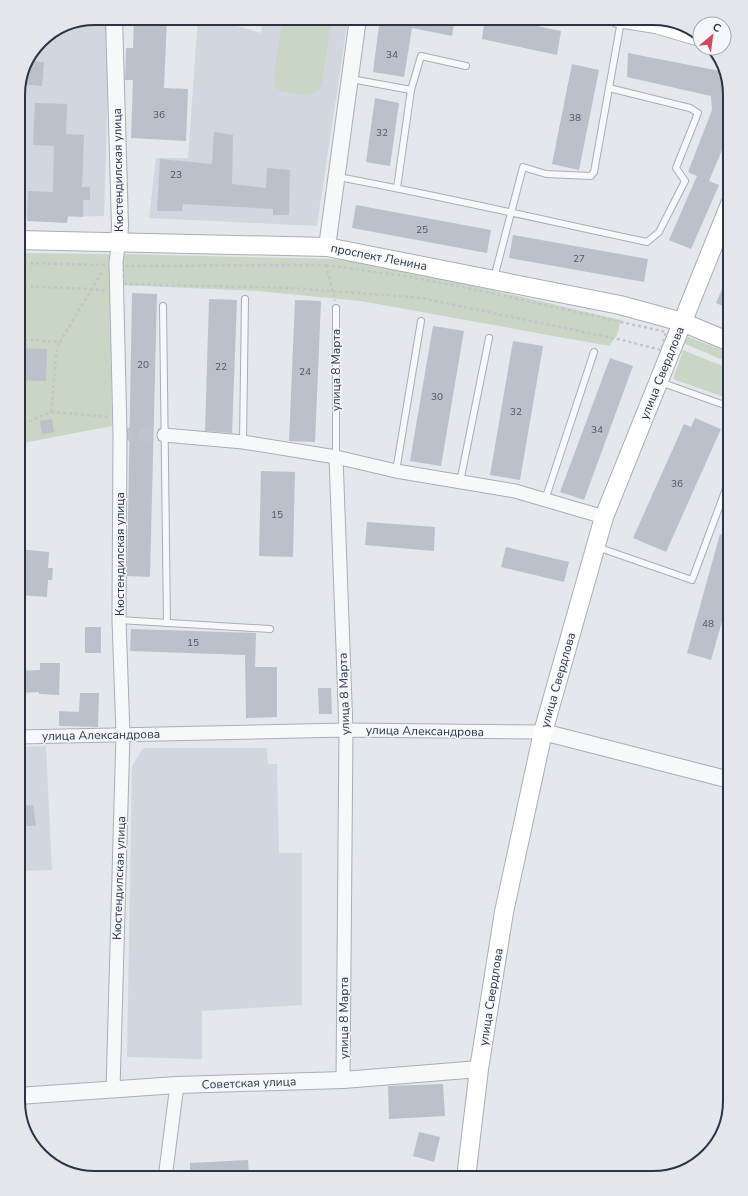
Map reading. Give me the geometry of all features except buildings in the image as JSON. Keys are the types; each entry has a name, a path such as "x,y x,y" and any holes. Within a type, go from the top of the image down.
{"main road":[{"name":"улица Свердлова","path":"467,1171 479,1069 504,912 543,732 604,517 723,221"},
{"name":"проспект Ленина","path":"25,240 118,241 327,247 620,305 682,322 723,339"}],"street":[{"name":"Кюстендилская улица","path":"113,1090 123,734 119,620 120,419 116,262 120,226 114,25"},
{"path":"327,247 357,25"},
{"path":"164,435 243,442 336,457 396,471 515,491 604,517"},
{"name":"улица 8 Марта","path":"336,457 346,730 343,1080"},
{"name":"улица Александрова","path":"25,737 346,730 543,732 723,778"},
{"name":"Советская улица","path":"25,1096 177,1085 343,1080 479,1069"},
{"path":"166,1171 177,1085"}],"lane":[{"path":"493,279 523,167 546,174 591,176 594,172 619,25"},
{"path":"396,188 411,90 421,56 466,66"},
{"path":"350,79 411,90"},
{"path":"336,177 396,188 647,242 659,232 685,181 676,168 698,113 690,108 609,88"},
{"path":"243,442 245,300"},
{"path":"163,306 167,623"},
{"name":"улица 8 Марта","path":"336,308 336,457"},
{"path":"396,471 421,321"},
{"path":"460,482 489,338"},
{"path":"545,500 594,352"},
{"path":"658,381 723,404"},
{"path":"596,547 692,580 723,497"},
{"path":"119,620 270,629"}],"path":[{"path":"327,247 326,265 334,291 336,308"},
{"path":"25,263 106,265"},
{"path":"51,412 57,348 106,265"},
{"path":"106,265 107,272"},
{"path":"326,265 406,276 666,332 661,350 622,340 421,298 334,291 124,284 122,266 326,265"},
{"path":"25,286 92,289 106,292 106,285"},
{"path":"25,340 60,342"},
{"path":"25,423 51,412 120,419"}],"shaded area":[{"path":"110,25 104,216 25,218 26,81 30,68 45,45 68,30 81,26"},
{"path":"198,25 233,25 261,33 262,25 347,25 317,226 149,218 156,158 188,158"},
{"path":"46,746 52,870 25,871 25,747"},
{"path":"143,748 267,748 268,764 277,764 279,853 302,853 302,1005 202,1011 202,1059 127,1057 132,766"}],"green space":[{"path":"282,25 330,25 320,89 308,96 281,91 276,87 274,74"},
{"path":"25,253 109,254 112,426 25,443"},
{"path":"120,254 332,259 388,266 621,320 617,335 609,346 361,301 257,291 122,285"},
{"path":"686,336 723,350 723,360 683,343"},
{"path":"683,350 723,366 723,397 673,379"}],"tunnel":[{"path":"120,434 164,435"}]}
